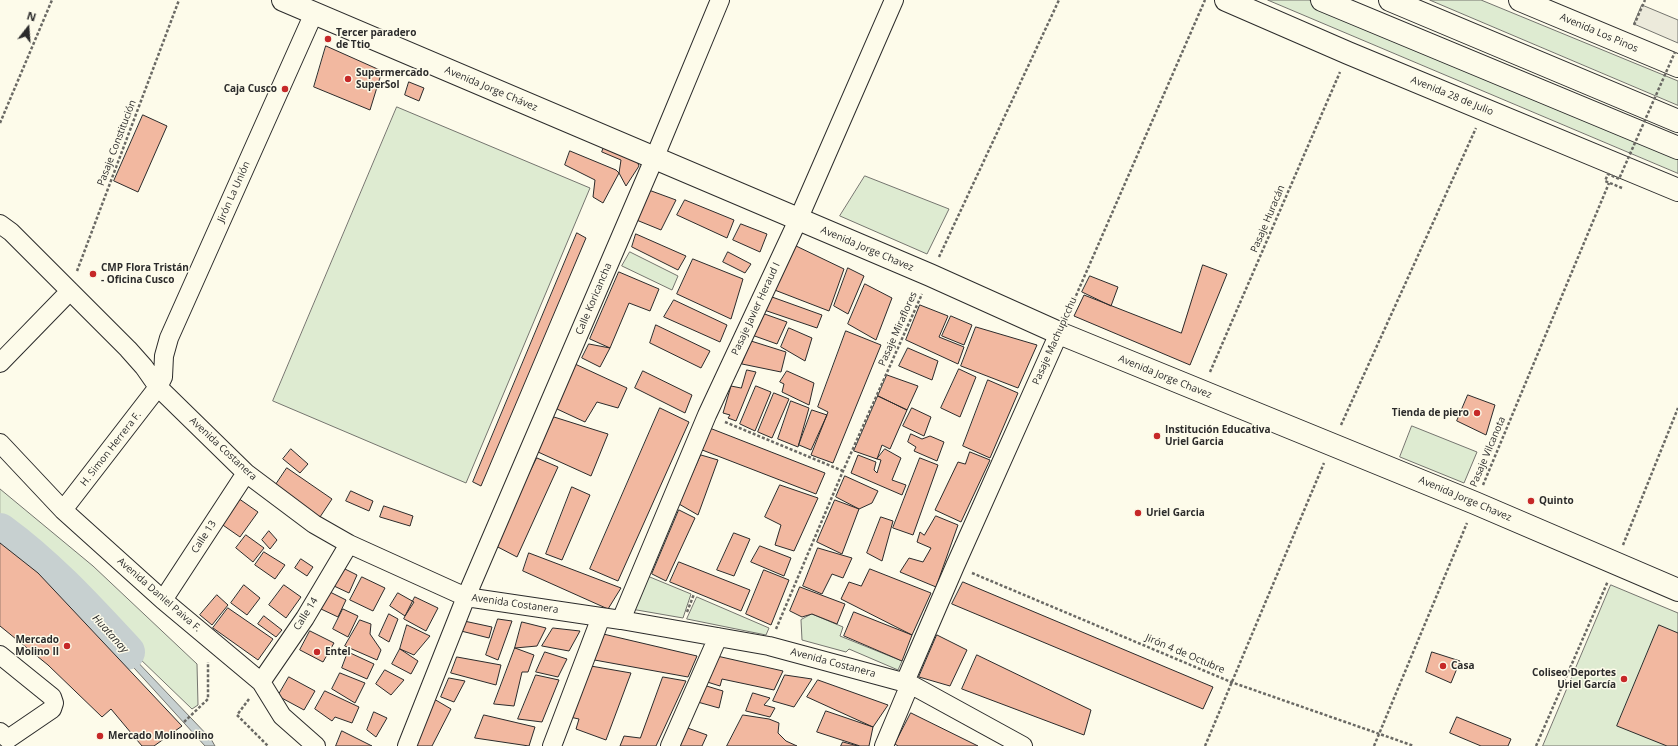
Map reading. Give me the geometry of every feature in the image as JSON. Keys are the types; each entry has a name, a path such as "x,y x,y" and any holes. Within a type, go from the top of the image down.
{"main road":[{"name":"Avenida Jorge Chávez","path":"283,0 317,7 654,159"},
{"name":"Avenida 28 de Julio","path":"1226,0 1348,53 1678,190"},
{"path":"1322,0 1678,148"},
{"path":"1390,0 1678,121"},
{"name":"Avenida Los Pinos","path":"1520,0 1626,44 1676,59"},
{"name":"Avenida Jorge Chavez","path":"654,159 930,276 1059,333 1475,503 1678,590"}],"street":[{"name":"Calle Koricancha","path":"408,746 466,597 654,159 720,0"},
{"name":"Pasaje Javier Heraud I","path":"621,620 708,415 798,220 894,0"},
{"name":"Jirón La Unión","path":"158,387 163,377 164,356 169,338 317,7"},
{"name":"Avenida Costanera","path":"0,224 11,232 128,349 144,367 158,387 246,473 314,524 349,544 466,597 621,620 769,646 908,683 1023,746"},
{"path":"0,362 70,291"},
{"name":"Pasaje Machupicchu","path":"884,746 955,566 1059,333"},
{"name":"H. Simon Herrera F.","path":"63,510 158,387"},
{"name":"Avenida Daniel Paiva F.","path":"0,443 63,510 163,600 261,682 282,716 316,746"},
{"name":"Calle 13","path":"163,600 246,473"},
{"name":"Calle 14","path":"261,682 305,618 349,544"},
{"path":"552,746 601,617"},
{"path":"670,746 718,637"},
{"path":"0,655 52,697 54,703 52,709 8,739 0,732"}],"path":[{"path":"0,123 52,0"},
{"name":"Pasaje Constitución","path":"70,291 179,0"},
{"name":"Pasaje Miraflores","path":"769,646 843,471 930,276 1059,0"},
{"name":"Pasaje Machupicchu","path":"1059,333 1205,0"},
{"path":"1626,44 1644,0"},
{"name":"Pasaje Huracán","path":"1202,392 1348,53"},
{"path":"1622,188 1605,181 1608,174 1619,179 1676,59"},
{"name":"Pasaje Vilcanota","path":"1374,746 1617,165"},
{"path":"1536,746 1616,563 1678,408"},
{"path":"708,415 843,471"},
{"name":"Jirón 4 de Octubre","path":"955,566 1231,682 1379,732 1414,746"},
{"path":"684,618 694,594"},
{"path":"184,722 208,699 208,637"},
{"path":"261,682 238,715 268,746"}],"green space":[{"path":"1268,0 1309,0 1678,156 1678,173"},
{"path":"1430,0 1481,0 1678,81 1678,105"},
{"path":"397,107 590,188 466,483 273,401"},
{"path":"865,176 949,209 927,254 840,216"},
{"path":"630,252 678,276 672,290 622,266"},
{"path":"1412,426 1477,452 1464,483 1400,457"},
{"path":"0,489 93,566 197,664 198,705 192,709 137,656 90,602 51,564 0,522"},
{"path":"645,575 691,594 683,618 631,609"},
{"name":"Coliseo Deportes Uriel García","path":"1611,585 1678,613 1678,746 1543,746"},
{"path":"697,597 769,628 766,635 687,619"},
{"path":"812,614 843,627 840,636 902,661 898,670 849,649 846,652 802,640 801,620"}],"shaded area":[{"path":"1642,5 1678,20 1678,43 1634,24"}],"water":[{"path":"0,527 28,547 211,739 215,746 205,746 55,581 0,538"}],"building":[{"name":"Supermercado SuperSol","path":"326,46 382,71 370,110 314,87"},
{"path":"409,82 424,88 419,101 405,95"},
{"path":"143,115 167,126 138,192 114,181"},
{"path":"606,142 635,156 639,166 626,186 619,173 621,160 602,152"},
{"path":"570,151 616,170 619,173 603,203 593,197 595,180 565,165"},
{"path":"646,189 676,200 661,230 634,219"},
{"path":"685,200 734,220 727,238 677,215"},
{"path":"741,224 767,234 760,252 733,240"},
{"path":"577,233 586,238 481,486 473,482"},
{"path":"636,234 686,256 678,270 632,247"},
{"path":"794,245 844,269 829,311 772,289"},
{"path":"728,252 751,264 745,273 723,262"},
{"path":"693,259 743,279 731,319 677,294"},
{"path":"1203,265 1227,274 1190,365 1074,316 1084,295 1181,333"},
{"path":"848,268 864,276 848,314 834,306"},
{"path":"619,272 659,289 650,311 629,303 610,348 590,339"},
{"path":"1090,276 1118,287 1111,306 1082,292"},
{"path":"865,284 892,298 876,340 848,324"},
{"path":"772,297 822,315 817,328 764,310"},
{"path":"674,300 727,325 720,342 664,317"},
{"path":"920,305 948,316 939,337 964,347 958,364 906,340"},
{"path":"759,312 787,322 777,344 749,334"},
{"path":"951,316 972,325 964,345 942,336"},
{"path":"656,325 710,351 701,368 650,343"},
{"path":"976,327 1037,345 1018,388 961,366"},
{"path":"789,328 812,338 805,361 781,347"},
{"path":"846,331 881,345 833,463 811,455 828,412 818,407"},
{"path":"751,341 786,352 781,372 742,364"},
{"path":"589,344 610,348 600,367 582,358"},
{"path":"908,348 938,361 932,380 899,366"},
{"path":"575,364 627,388 618,408 597,402 585,422 557,409"},
{"path":"959,369 976,377 960,417 941,408"},
{"path":"747,370 756,372 736,421 728,418 730,415 723,413 731,386 741,388"},
{"path":"643,371 692,395 685,413 635,388"},
{"path":"787,371 814,383 809,405 782,392 784,384 780,382"},
{"path":"887,375 918,386 907,410 878,396"},
{"path":"988,380 1018,393 990,458 963,446"},
{"path":"756,386 771,392 755,431 740,424"},
{"path":"774,393 789,399 772,438 758,432"},
{"name":"Tienda de piero","path":"1468,395 1495,405 1486,435 1457,421"},
{"path":"878,396 907,410 890,449 882,445 877,459 854,451"},
{"path":"791,401 809,408 798,447 778,439"},
{"path":"660,408 689,422 618,581 590,569"},
{"path":"912,408 931,417 924,436 903,426"},
{"path":"812,410 827,415 811,450 799,445"},
{"path":"554,417 608,434 591,476 538,452"},
{"path":"707,427 825,473 816,494 697,448"},
{"path":"911,434 922,439 930,436 944,442 937,461 914,451 916,447 908,442"},
{"path":"291,449 308,464 300,473 283,459"},
{"path":"885,449 901,458 892,480 906,485 902,495 851,473 858,455 876,462 874,470 877,473 881,460 877,459"},
{"path":"970,452 990,460 961,522 935,510 958,462 965,464"},
{"path":"701,455 718,460 698,515 679,504"},
{"path":"537,458 558,467 517,557 494,545"},
{"path":"920,458 938,465 913,535 893,528"},
{"path":"287,468 332,499 318,520 273,489"},
{"path":"845,476 878,491 872,503 859,509 836,497"},
{"path":"780,485 818,498 794,551 775,545 781,525 765,517"},
{"path":"572,487 590,495 562,560 546,554"},
{"path":"351,491 373,501 369,511 346,501"},
{"path":"235,496 258,512 240,537 217,521"},
{"path":"835,500 859,509 842,554 817,542"},
{"path":"384,506 413,516 410,526 380,517"},
{"path":"679,510 695,518 666,581 652,574"},
{"path":"936,516 958,525 936,587 900,572 909,558 923,562 931,548 917,542 920,532 924,535"},
{"path":"881,517 893,521 882,561 867,553"},
{"path":"269,531 277,540 270,549 262,540"},
{"path":"734,533 750,539 734,576 717,570"},
{"path":"246,535 264,548 253,562 236,548"},
{"name":"Mercado Molino II","path":"0,543 38,573 182,726 154,746 142,746 111,709 102,717 48,665 0,626"},
{"path":"760,546 791,558 784,576 751,562"},
{"path":"818,548 852,558 843,578 832,574 822,594 803,586"},
{"path":"264,552 285,565 275,579 255,565"},
{"path":"529,553 621,588 608,609 523,571"},
{"path":"301,559 313,567 307,576 295,568"},
{"path":"679,562 750,590 741,611 670,582"},
{"path":"341,567 357,575 349,593 334,586"},
{"path":"870,569 931,593 912,635 841,599 849,582 861,586"},
{"path":"764,570 789,580 771,625 746,614"},
{"path":"362,577 385,588 373,611 350,600"},
{"path":"963,582 1213,687 1203,709 952,604"},
{"path":"244,585 260,598 247,615 231,603"},
{"path":"284,585 301,597 286,618 269,605"},
{"path":"800,587 845,604 837,624 812,614 802,617 790,611"},
{"path":"330,592 346,600 338,617 321,609"},
{"path":"398,593 414,602 405,616 390,606"},
{"path":"217,595 228,605 212,625 200,615"},
{"path":"415,597 438,608 426,631 404,619"},
{"path":"228,608 273,639 258,660 213,628"},
{"path":"343,609 358,616 348,637 333,629"},
{"path":"854,612 912,635 902,661 844,636"},
{"path":"389,614 398,619 389,642 379,636"},
{"path":"264,616 282,630 276,637 258,624"},
{"path":"498,619 512,621 498,660 486,655"},
{"path":"360,620 371,624 370,634 381,650 377,660 345,646"},
{"path":"464,621 492,627 489,638 461,631"},
{"path":"522,622 546,628 537,646 515,648"},
{"path":"407,625 430,636 414,655 400,649"},
{"path":"1659,625 1678,633 1678,746 1667,746 1617,726"},
{"path":"553,628 580,631 569,651 542,646"},
{"path":"310,631 334,643 323,662 300,650"},
{"path":"599,633 697,656 688,677 589,659"},
{"path":"937,635 967,650 950,686 919,677"},
{"path":"515,648 534,655 528,672 522,672 514,706 494,704"},
{"path":"400,649 418,661 411,674 392,664"},
{"path":"348,652 374,664 367,679 342,668"},
{"path":"545,652 567,659 558,677 536,672"},
{"name":"Casa","path":"1432,652 1460,661 1451,683 1426,672"},
{"path":"977,655 1091,710 1084,735 962,689"},
{"path":"717,656 783,671 774,690 722,679 720,686 704,681"},
{"path":"457,657 501,665 496,685 451,673"},
{"path":"585,665 631,673 606,740 576,729 579,719 565,716"},
{"path":"385,670 404,680 391,695 376,684"},
{"path":"340,673 365,683 355,703 332,689"},
{"path":"536,675 559,680 542,722 518,719"},
{"path":"785,675 812,679 794,707 773,701"},
{"path":"289,677 315,691 304,710 278,696"},
{"path":"663,677 686,681 656,746 620,746 624,736 640,738"},
{"path":"449,678 465,681 454,702 441,697"},
{"path":"818,680 888,705 873,727 807,697"},
{"path":"700,684 723,691 719,708 694,701"},
{"path":"325,691 359,707 352,723 335,717 332,721 315,709"},
{"path":"753,693 770,698 764,705 775,708 770,717 746,711"},
{"path":"434,699 451,709 432,746 416,746"},
{"path":"826,711 873,727 869,746 860,746 817,732"},
{"path":"374,712 387,718 376,737 367,730"},
{"path":"911,713 978,746 898,746 895,744"},
{"path":"484,715 535,727 529,746 475,738"},
{"path":"743,715 769,719 779,723 778,733 786,741 797,746 727,746"},
{"path":"1457,717 1511,739 1508,746 1481,746 1450,733"},
{"path":"682,726 707,735 702,746 674,746"},
{"path":"342,731 372,746 336,746"},
{"path":"843,742 858,746 841,746"}],"waterway":[{"name":"Huatanay","path":"0,531 18,544 51,573 127,652"}],"place":[{"name":"Tercer paradero de Ttio","path":"328,39"},
{"name":"Supermercado SuperSol","path":"348,79"},
{"name":"Caja Cusco","path":"285,89"},
{"name":"CMP Flora Tristán - Oficina Cusco","path":"93,274"},
{"name":"Tienda de piero","path":"1477,413"},
{"name":"Institución Educativa Uriel Garcia","path":"1157,436"},
{"name":"Quinto","path":"1531,501"},
{"name":"Uriel Garcia","path":"1138,513"},
{"name":"Mercado Molino II","path":"67,646"},
{"name":"Entel","path":"317,652"},
{"name":"Casa","path":"1443,666"},
{"name":"Coliseo Deportes Uriel García","path":"1624,679"},
{"name":"Mercado Molinoolino","path":"100,736"}]}
